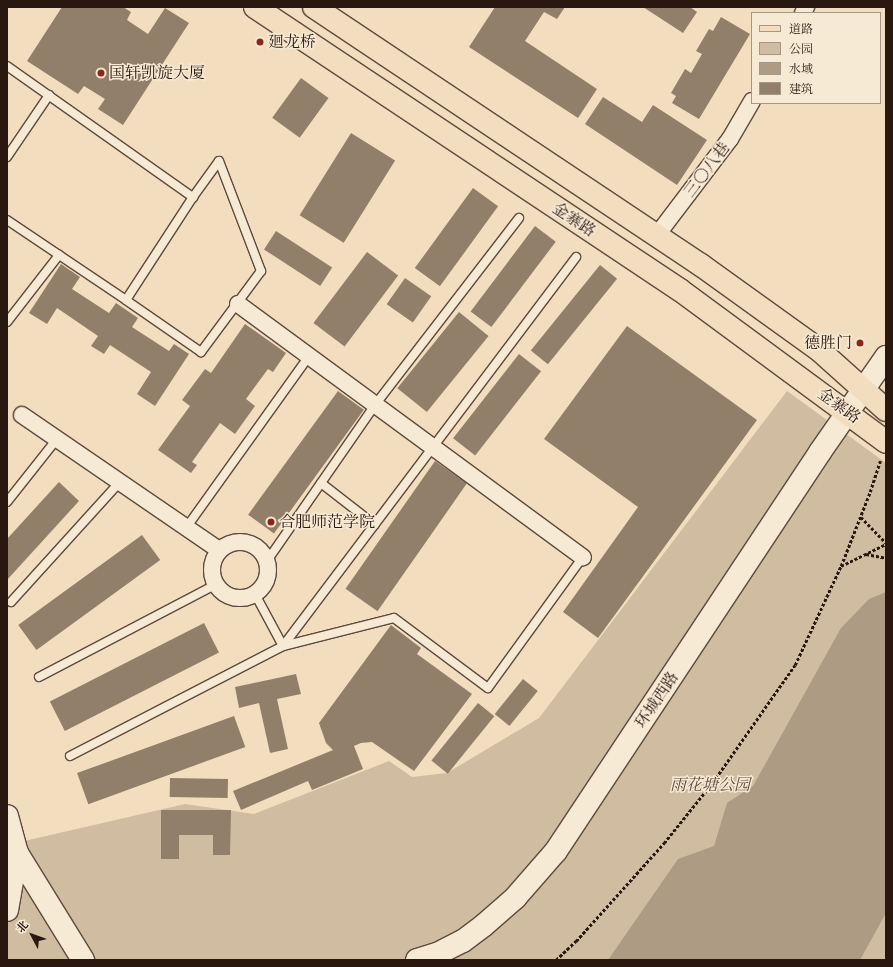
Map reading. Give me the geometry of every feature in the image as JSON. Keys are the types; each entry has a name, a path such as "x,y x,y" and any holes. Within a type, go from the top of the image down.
{"main road":[{"name":"金寨路","path":"255,7 680,290 856,400 886,410"},
{"name":"金寨路","path":"314,7 657,235 818,349 886,442"}],"street":[{"name":"三〇八巷","path":"657,235 730,139 751,103"},
{"path":"238,304 583,557"},
{"name":"环城西路","path":"417,960 437,954 463,941 483,926 515,898 556,851 886,357"},
{"path":"22,415 219,550"},
{"path":"246,542 255,545 267,561 266,580 254,594 237,598 228,596 215,585 211,567 219,550 226,544 246,542"},
{"path":"7,816 17,853 83,960"},
{"path":"7,910 17,853"}],"lane":[{"path":"7,66 193,197"},
{"path":"7,157 49,95"},
{"path":"7,220 201,352 261,271 219,161 193,197 126,300"},
{"path":"267,561 375,405 519,218"},
{"path":"7,322 59,255"},
{"path":"283,646 376,525 432,447 576,258"},
{"path":"186,528 309,356"},
{"path":"7,502 57,439"},
{"path":"11,602 120,482"},
{"path":"321,483 376,525"},
{"path":"70,756 283,646 394,618 488,688 583,557"},
{"path":"39,677 215,585"},
{"path":"254,594 283,646"}],"path":[{"path":"556,960 576,941 659,849 713,782 795,665 841,566 861,517 886,442"},
{"path":"841,566 886,544 861,517"},
{"path":"865,554 886,558"}],"green space":[{"name":"雨花塘公园","path":"787,391 886,463 886,960 7,960 7,845 185,804 254,814 389,761 412,777 447,773 539,718"}],"water":[{"path":"886,592 886,913 860,960 608,960 678,859 714,846 727,803 753,786 841,628 869,599"}],"building":[{"name":"国轩凯旋大厦","path":"62,7 123,7 131,12 127,20 148,34 165,8 189,23 123,125 98,109 105,99 84,86 78,94 27,61"},
{"path":"495,7 565,7 557,19 544,12 525,41 597,89 578,118 469,47"},
{"path":"643,7 690,7 697,12 683,33"},
{"path":"721,17 750,34 699,119 672,103 676,96 671,93 685,69 691,73 702,54 696,51 709,29 713,31"},
{"path":"301,78 329,98 300,138 272,118"},
{"path":"603,97 642,122 653,105 707,140 677,185 585,124"},
{"path":"351,133 395,161 344,243 300,215"},
{"path":"473,188 498,206 440,286 415,268"},
{"path":"535,226 556,242 491,327 471,311"},
{"path":"276,231 332,267 320,286 264,249"},
{"path":"367,252 398,275 345,347 313,323"},
{"path":"61,264 80,277 72,289 109,313 116,303 138,318 132,327 169,351 174,344 189,354 155,406 137,394 151,372 110,345 104,354 91,346 98,336 57,308 47,324 29,313"},
{"path":"600,265 617,279 548,364 531,350"},
{"path":"405,278 431,296 413,323 387,304"},
{"path":"459,312 489,336 427,412 397,388"},
{"path":"245,324 286,353 273,372 268,369 246,399 255,406 235,434 220,423 192,462 197,465 191,473 158,450 190,406 182,400 205,369 211,373"},
{"path":"627,326 757,420 598,638 563,612 638,507 544,439"},
{"path":"519,354 541,371 475,456 453,438"},
{"path":"338,391 364,410 274,534 248,515"},
{"path":"435,461 467,483 377,611 346,589"},
{"path":"59,482 79,501 7,580 7,539"},
{"path":"142,535 160,560 36,650 18,625"},
{"path":"204,623 219,652 65,731 50,702"},
{"path":"391,625 421,648 417,654 472,694 414,771 372,742 361,743 354,746 363,769 312,790 308,781 241,810 233,791 333,750 326,743 319,723"},
{"path":"296,674 301,694 277,699 288,749 270,753 259,703 239,708 235,687"},
{"path":"523,679 538,691 509,726 495,714"},
{"path":"478,703 494,716 448,774 431,761"},
{"path":"234,716 245,747 88,804 77,773"},
{"path":"170,778 228,779 228,798 170,797"},
{"path":"161,810 231,810 230,855 213,855 213,835 179,835 179,859 161,859"}],"place":[{"name":"廻龙桥","path":"260,42"},
{"name":"国轩凯旋大厦","path":"101,73"},
{"name":"德胜门","path":"860,343"},
{"name":"合肥师范学院","path":"271,522"}]}
